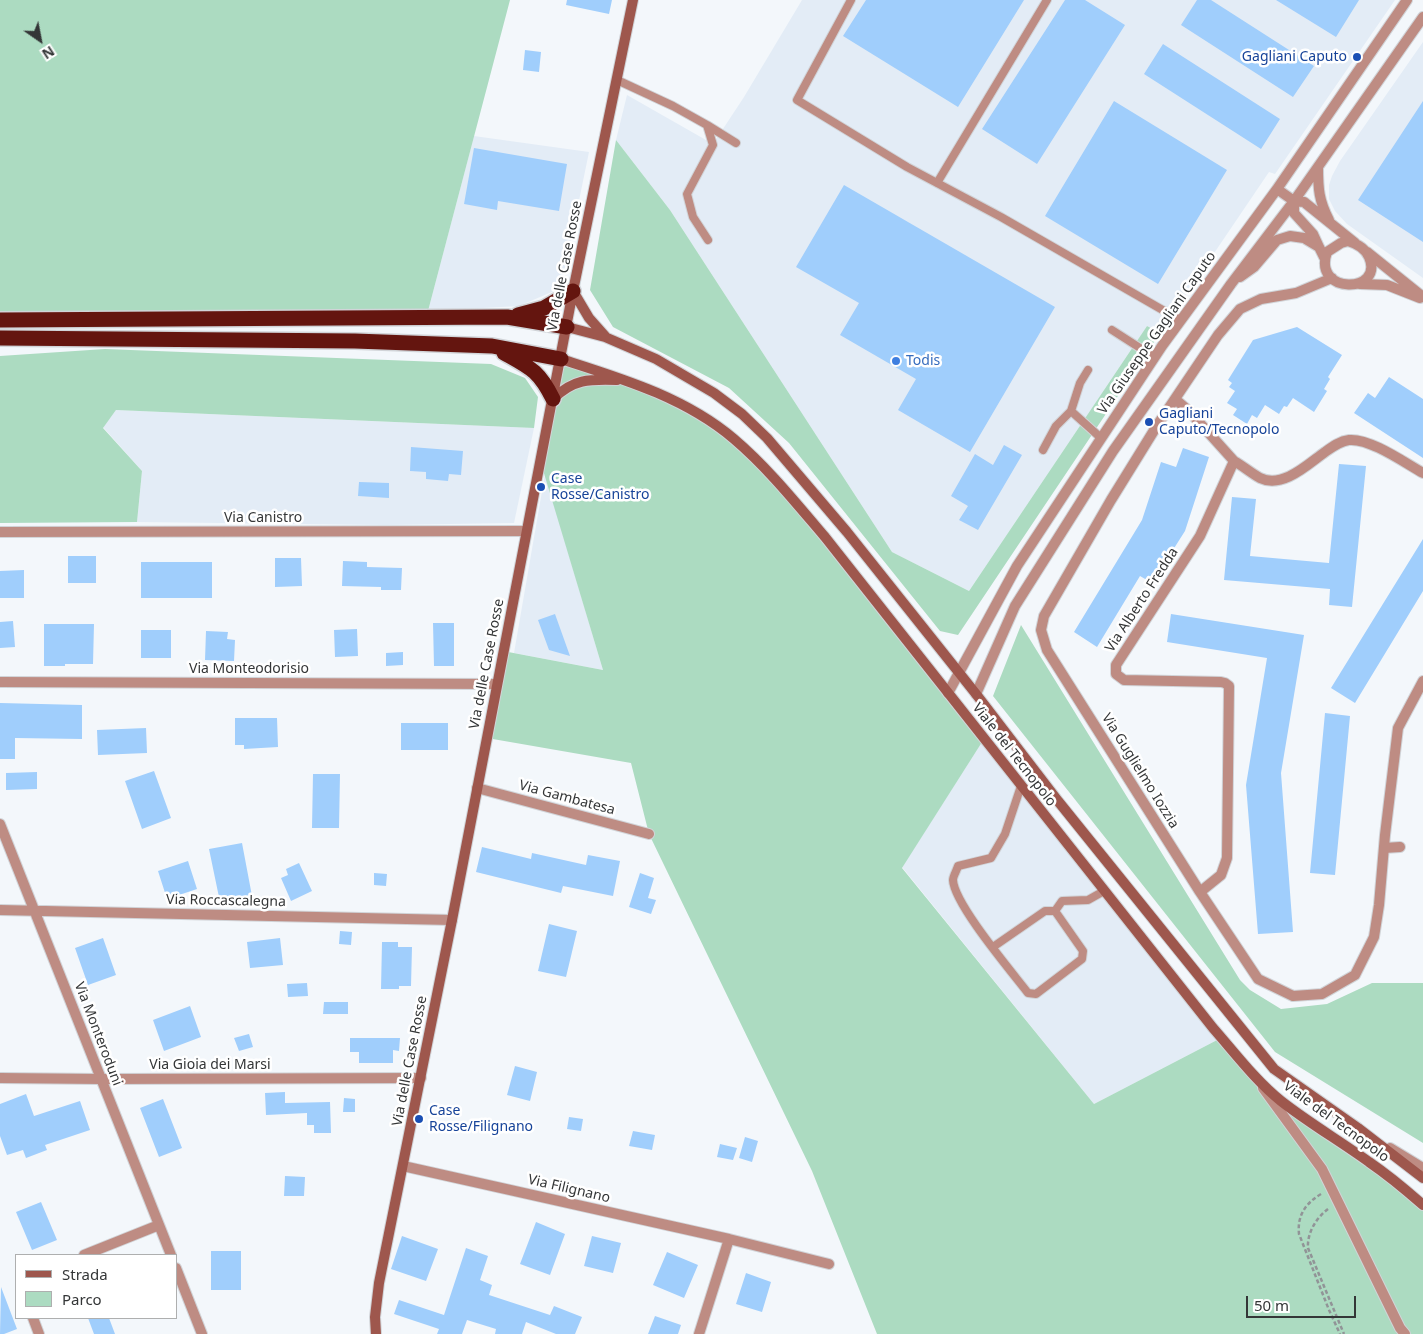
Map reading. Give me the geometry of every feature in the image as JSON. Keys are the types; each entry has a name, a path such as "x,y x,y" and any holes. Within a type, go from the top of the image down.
{"highway":[{"path":"507,317 544,308 573,291"},
{"path":"0,320 507,317 567,327"},
{"path":"0,338 355,341 492,346 561,359"},
{"path":"0,345 62,338"},
{"path":"492,346 531,368 544,382 553,399"}],"main road":[{"name":"Via delle Case Rosse","path":"376,1334 375,1317 379,1283 404,1166 573,291 633,0"},
{"path":"573,291 589,318 605,337"},
{"name":"Viale del Tecnopolo","path":"567,327 605,337 656,359 714,393 742,414 767,438 847,532 976,694 1058,801 1274,1069 1358,1128 1423,1178"},
{"name":"Viale del Tecnopolo","path":"561,359 628,380 674,401 709,421 733,438 774,476 825,537 1207,1021 1255,1077 1280,1100 1369,1162 1423,1205"},
{"path":"553,399 561,391 580,381 628,380"}],"street":[{"name":"Via Giuseppe Gagliani Caputo","path":"948,693 1017,566 1154,357 1277,189 1407,0"},
{"path":"976,694 1015,606 1113,451 1230,284 1318,168 1423,17"},
{"path":"1318,168 1318,188 1321,204 1330,223"},
{"path":"1277,189 1294,201 1304,202 1423,298"},
{"path":"1294,201 1294,213 1313,234 1325,259"},
{"path":"1230,284 1254,267 1277,240 1297,236 1319,247"},
{"path":"1358,284 1367,278 1371,262 1359,246 1348,241 1327,252 1324,265 1327,272 1332,278 1345,285 1387,285 1423,298"},
{"name":"Via Guglielmo Iozzia","path":"1332,278 1296,293 1261,299 1240,309 1218,335 1117,491 1044,616 1041,630 1047,650 1200,892 1258,979 1293,996 1322,994 1356,975 1374,937 1398,728 1423,682"},
{"path":"1175,399 1189,411 1234,460 1261,478 1276,481 1291,475 1335,445 1349,440 1363,442 1377,448 1423,473"},
{"name":"Via Alberto Fredda","path":"1200,892 1217,880 1227,858 1229,686 1225,682 1124,680 1116,674 1115,670 1200,536 1234,460"},
{"name":"Via Canistro","path":"0,532 526,531"},
{"name":"Via Monteodorisio","path":"0,682 497,684"},
{"name":"Via Gambatesa","path":"477,788 649,834"},
{"name":"Via Monteroduni","path":"0,824 171,1254"},
{"path":"1384,848 1400,847"},
{"name":"Via Roccascalegna","path":"0,910 452,920"},
{"path":"1255,1077 1322,1169 1400,1328 1405,1334"},
{"name":"Via Gioia dei Marsi","path":"0,1078 421,1078"},
{"path":"1358,1128 1423,1168"},
{"name":"Via Filignano","path":"404,1166 729,1239 829,1264"},
{"path":"86,1254 159,1225"},
{"path":"699,1334 729,1239"},
{"path":"178,1273 202,1334"},
{"path":"33,1319 39,1334"}],"lane":[{"path":"851,0 797,100 907,167 1018,227 1180,320"},
{"path":"937,183 1047,0"},
{"path":"617,80 672,106 736,143"},
{"path":"707,125 713,145 687,194 693,217 708,240"},
{"path":"1112,330 1154,357"},
{"path":"1043,450 1056,426 1071,411 1080,383 1088,370"},
{"path":"1071,411 1101,438"},
{"path":"1021,786 1005,834 991,858 958,866 953,880 960,898 979,929 1028,993 1036,994 1082,958 1084,951 1054,911"},
{"path":"1054,911 1062,901 1088,900 1104,891"},
{"path":"993,947 1045,911 1054,911"}],"path":[{"path":"1331,1188 1314,1198 1304,1209 1300,1217 1299,1228 1300,1239 1340,1334"},
{"path":"1339,1203 1319,1217 1314,1224 1308,1241 1308,1248 1344,1334"}],"shaded area":[{"path":"802,0 1395,0 1275,174 1269,172 1160,333 1147,326 969,591 892,552 670,210 616,140 627,95 713,144 744,97"},
{"path":"1423,42 1423,278 1347,224 1335,211 1329,199 1329,185 1340,161"},
{"path":"474,136 589,152 561,288 519,306 428,311"},
{"path":"116,410 534,428 514,523 386,525 137,522 142,471 103,427"},
{"path":"545,474 603,670 514,653"},
{"path":"984,739 1221,1038 1094,1104 902,867"}],"green space":[{"path":"0,0 510,0 428,311 0,313"},
{"path":"616,140 670,210 892,552 969,591 1147,326 1160,333 958,635 940,631 789,443 729,388 613,327 590,290"},
{"path":"105,349 491,364 525,378 538,397 534,428 116,410 103,428 142,471 137,522 0,523 0,356"},
{"path":"561,359 635,383 709,421 774,476 984,739 902,868 1094,1104 1221,1038 1255,1077 1423,1206 1423,1334 877,1334 812,1171 649,834 631,763 487,738 503,651 603,670 540,460"},
{"path":"1021,625 1240,980 1250,990 1281,1009 1327,1004 1372,983 1423,983 1423,1143 1275,1052 993,696"}],"building":[{"path":"567,0 612,0 609,14 566,5"},
{"path":"866,0 1024,0 958,107 843,36"},
{"path":"1065,0 1085,0 1125,25 1037,164 982,129"},
{"path":"1197,0 1211,0 1314,66 1293,97 1181,25"},
{"path":"1276,0 1359,0 1336,37"},
{"path":"1163,44 1280,119 1261,149 1144,74"},
{"path":"525,50 541,52 539,72 523,70"},
{"path":"1114,101 1227,170 1158,284 1045,216"},
{"path":"1423,101 1423,242 1358,200"},
{"path":"474,148 567,164 559,211 498,201 497,210 464,204"},
{"path":"844,185 1055,307 970,452 898,410 916,379 840,335 859,303 796,267"},
{"path":"1297,327 1342,355 1328,377 1330,379 1324,389 1327,391 1314,412 1293,398 1287,407 1284,406 1279,414 1265,405 1257,418 1252,415 1247,424 1233,415 1237,409 1227,403 1235,391 1229,387 1232,383 1228,380 1253,340"},
{"path":"1389,377 1423,399 1423,458 1354,413 1368,393 1375,398"},
{"path":"1004,445 1022,455 978,530 959,520 968,506 951,496 975,454 993,465"},
{"path":"411,447 463,451 461,475 449,474 448,481 426,479 426,472 410,471"},
{"path":"1183,448 1209,457 1185,531 1152,583 1140,576 1097,647 1074,632 1142,520 1161,462 1176,467"},
{"path":"1339,464 1366,466 1352,607 1329,605 1330,589 1224,580 1232,497 1256,499 1250,556 1329,563"},
{"path":"359,482 389,483 389,498 358,496"},
{"path":"1423,539 1423,591 1355,703 1331,688"},
{"path":"68,556 96,556 96,583 68,583"},
{"path":"275,558 301,558 302,586 275,587"},
{"path":"343,561 367,562 367,567 402,568 401,590 381,590 381,587 342,586"},
{"path":"141,562 212,562 212,598 141,598"},
{"path":"24,570 24,598 0,598 0,571"},
{"path":"555,614 570,656 549,650 538,620"},
{"path":"1171,614 1304,635 1281,773 1293,932 1258,934 1246,785 1267,658 1167,642"},
{"path":"13,621 15,647 0,648 0,622"},
{"path":"433,623 454,623 454,666 434,666"},
{"path":"44,624 94,624 93,664 44,666"},
{"path":"357,629 358,656 335,657 334,630"},
{"path":"141,630 171,630 171,658 141,658"},
{"path":"206,631 228,632 227,639 235,640 234,661 205,660"},
{"path":"403,652 403,665 386,666 386,653"},
{"path":"0,703 82,705 82,739 15,738 15,759 0,759"},
{"path":"1325,713 1350,716 1335,875 1310,873"},
{"path":"235,718 277,718 278,747 244,749 244,745 235,745"},
{"path":"401,723 448,723 448,750 401,750"},
{"path":"146,728 147,753 98,755 97,730"},
{"path":"154,771 171,818 142,829 125,781"},
{"path":"37,772 37,789 6,790 6,773"},
{"path":"313,774 340,774 339,828 312,828"},
{"path":"242,843 252,896 220,902 209,849"},
{"path":"482,847 531,859 532,853 586,865 588,855 620,861 613,896 563,886 561,893 476,872"},
{"path":"188,861 197,889 167,899 158,871"},
{"path":"299,863 312,891 291,901 281,878 288,875 286,869"},
{"path":"374,873 387,874 386,886 374,885"},
{"path":"640,873 654,878 648,898 656,900 651,914 629,907"},
{"path":"549,924 577,931 566,977 538,971"},
{"path":"340,931 352,932 351,945 339,944"},
{"path":"103,938 116,975 88,985 75,948"},
{"path":"280,938 283,965 250,968 247,942"},
{"path":"382,942 398,942 398,947 412,947 411,986 399,986 399,989 381,989"},
{"path":"307,983 308,996 288,997 287,984"},
{"path":"324,1002 348,1002 348,1014 323,1014"},
{"path":"190,1006 201,1037 164,1051 153,1020"},
{"path":"249,1034 253,1047 239,1051 234,1038"},
{"path":"350,1038 400,1038 399,1051 393,1050 393,1063 359,1063 359,1052 350,1052"},
{"path":"515,1066 537,1072 530,1101 507,1095"},
{"path":"285,1092 285,1103 330,1102 331,1133 314,1133 314,1125 307,1125 307,1113 266,1115 265,1093"},
{"path":"26,1094 34,1116 80,1101 90,1130 45,1145 47,1150 26,1158 23,1150 7,1155 0,1136 0,1104"},
{"path":"344,1098 355,1099 355,1112 343,1112"},
{"path":"163,1099 182,1148 159,1157 140,1108"},
{"path":"569,1117 583,1119 581,1131 567,1129"},
{"path":"633,1131 655,1135 652,1150 629,1146"},
{"path":"745,1137 758,1141 752,1162 739,1158"},
{"path":"720,1144 737,1148 733,1160 717,1157"},
{"path":"285,1176 305,1177 304,1196 284,1196"},
{"path":"41,1202 57,1240 32,1250 16,1212"},
{"path":"536,1222 565,1234 550,1275 520,1264"},
{"path":"402,1236 438,1249 426,1281 391,1269"},
{"path":"592,1236 621,1243 613,1273 584,1266"},
{"path":"466,1248 488,1256 480,1280 492,1285 489,1295 550,1315 554,1306 582,1317 575,1334 556,1334 526,1322 522,1334 495,1334 496,1329 467,1320 462,1334 437,1334 439,1329 394,1314 399,1300 444,1315"},
{"path":"211,1251 241,1251 241,1290 211,1290"},
{"path":"667,1252 698,1265 684,1298 653,1285"},
{"path":"746,1273 771,1282 762,1312 736,1304"},
{"path":"1,1287 17,1329 4,1334 0,1334"},
{"path":"655,1316 681,1325 678,1334 648,1334"},
{"path":"88,1319 109,1319 115,1334 94,1334"}],"place":[{"name":"Gagliani Caputo","path":"1357,57"},
{"name":"Todis","path":"896,361"},
{"name":"Gagliani Caputo/Tecnopolo","path":"1149,422"},
{"name":"Case Rosse/Canistro","path":"541,487"},
{"name":"Case Rosse/Filignano","path":"419,1119"}]}
